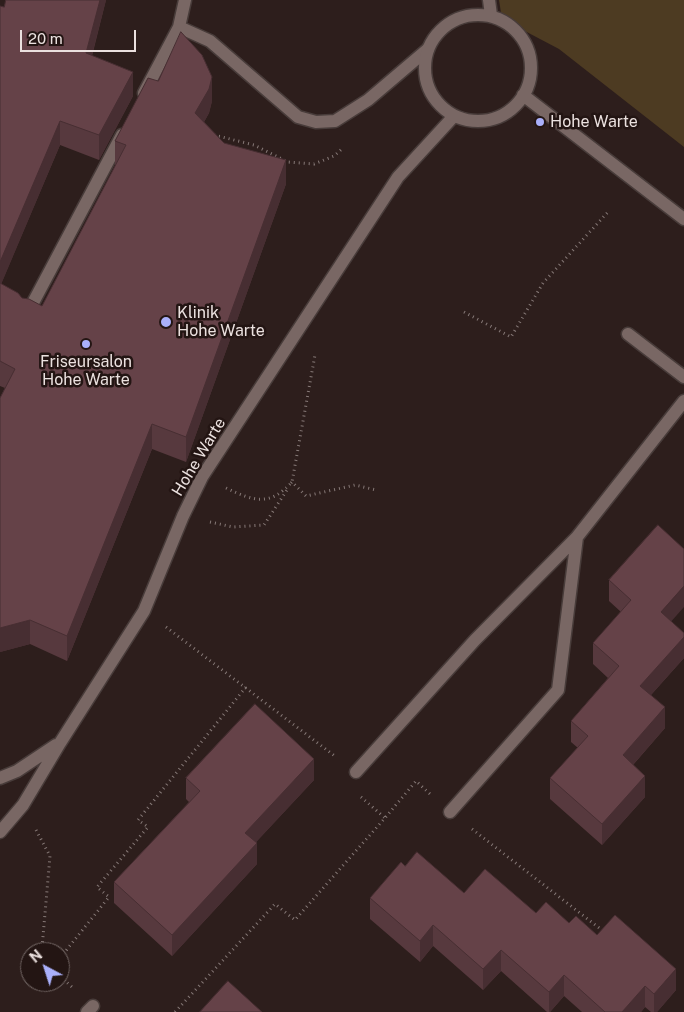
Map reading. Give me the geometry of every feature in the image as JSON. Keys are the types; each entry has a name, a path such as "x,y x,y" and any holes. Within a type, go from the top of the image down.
{"street":[{"path":"137,106 179,27 185,0"},
{"path":"489,0 491,15"},
{"path":"469,15 491,15 514,29 524,40 530,54 531,74 523,95 517,104 504,114 494,119 474,121 460,119 438,103 428,87 424,64 428,48 435,35 454,20 469,15"},
{"path":"179,27 210,41 298,117 316,122 335,121 360,106 428,48"},
{"path":"523,95 684,219"},
{"name":"Hohe Warte","path":"0,832 23,805 144,611 183,516 202,477 398,177 454,116"},
{"path":"26,316 128,123"},
{"path":"628,334 684,377"},
{"path":"356,772 475,640 577,537 684,401"},
{"path":"450,812 558,690 577,537"},
{"path":"0,778 17,771 60,743"}],"path":[{"path":"464,312 511,337 543,284 608,212"},
{"path":"183,516 233,527 264,525 292,482 315,355 304,321"},
{"path":"202,477 247,498 267,500 282,492 292,482"},
{"path":"292,482 306,496 355,485 376,490"},
{"path":"144,611 356,772 346,784 385,818"},
{"path":"70,946 109,897 97,887 148,827 138,820 246,687"},
{"path":"175,1012 276,904 295,920 416,781 450,812 603,931"},
{"path":"23,805 50,856 43,942"}],"shaded area":[{"path":"499,0 684,0 684,147 559,49 502,19"}],"building":[{"path":"6,0 100,0 86,53 133,72 99,135 60,121 0,262 0,6 4,7"},
{"path":"181,32 202,55 212,77 209,89 195,113 224,143 286,160 186,437 152,424 67,636 30,620 0,628 0,398 15,369 0,361 0,283 18,293 22,298 29,299 42,306 126,145 115,141 148,78 158,81"},
{"path":"658,525 684,549 684,586 661,612 684,633 684,637 640,686 665,707 623,755 645,776 602,824 550,778 588,736 571,721 619,666 593,643 631,600 609,580"},
{"path":"255,704 314,759 245,833 257,843 172,935 114,882 200,791 186,778"},
{"path":"417,852 464,893 485,869 536,913 546,902 569,923 576,916 597,935 615,915 676,969 654,994 645,986 622,1012 605,1012 564,975 549,992 501,950 483,969 433,925 420,941 370,898 401,862 405,866"},
{"path":"228,981 262,1012 200,1012"}],"place":[{"name":"Hohe Warte","path":"540,122"},
{"name":"Klinik Hohe Warte","path":"166,322"},
{"name":"Friseursalon Hohe Warte","path":"86,344"}]}
